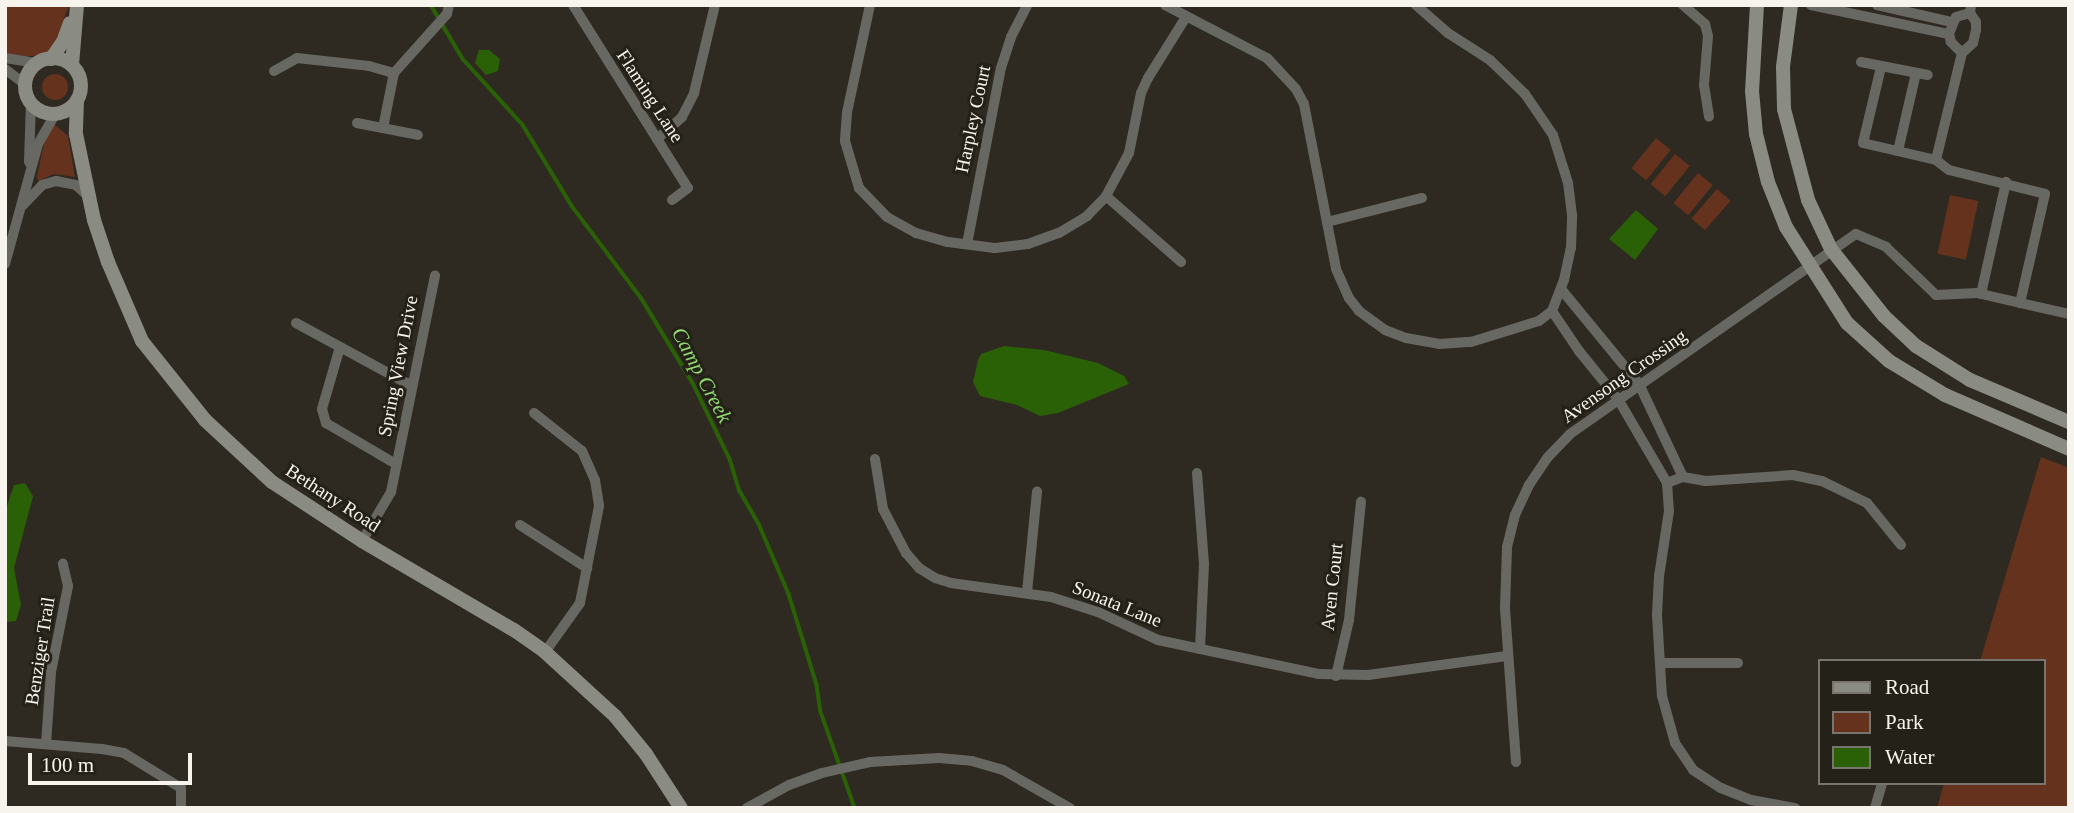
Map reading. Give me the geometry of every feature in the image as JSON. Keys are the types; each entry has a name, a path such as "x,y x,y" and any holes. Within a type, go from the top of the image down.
{"street":[{"path":"26,85 43,61 63,42 77,5"},
{"path":"5,264 29,173 45,128 77,100 81,84 72,65 77,5"},
{"path":"383,128 394,73 447,14 449,5"},
{"name":"Flaming Lane","path":"573,5 688,188 672,200"},
{"path":"657,139 682,117 694,93 715,5"},
{"path":"870,5 847,112 845,141 852,173 869,200 901,226 932,238 1003,247 1044,240 1073,225 1106,196 1129,153 1139,102 1148,78 1186,17"},
{"name":"Harpley Court","path":"967,244 1001,68 1011,37 1027,5"},
{"path":"1165,5 1267,58 1296,89 1304,104 1336,269 1349,298 1359,311 1385,330 1422,342 1471,342 1539,321 1552,311 1568,264 1572,215 1567,175 1553,135 1530,101 1502,71 1441,28 1416,5"},
{"path":"1684,5 1705,24 1708,36 1704,85 1709,117"},
{"path":"1757,5 1752,91 1756,134 1768,182 1786,227 1808,266 1847,323 1889,361 1970,408 2069,449"},
{"path":"1791,5 1783,67 1784,109 1808,200 1831,248 1884,316 1916,346 1970,380 2069,422"},
{"path":"1811,5 1949,34"},
{"path":"1877,5 1952,22"},
{"path":"1936,160 1962,53 1973,43 1976,30 1976,22 1970,9 1952,22 1949,34 1951,42 1962,53"},
{"path":"5,58 72,65"},
{"path":"274,71 297,58 369,66 394,73"},
{"path":"1861,62 1928,75"},
{"path":"1881,66 1863,143 1936,160 1949,170 2006,182 2045,194 2020,303"},
{"path":"5,68 26,85 31,103 29,173"},
{"path":"1898,151 1916,73"},
{"name":"Bethany Road","path":"77,100 76,134 90,201 107,258 142,341 205,419 272,482 362,541 514,630 545,652 615,716 646,754 681,808"},
{"path":"31,103 43,112 59,113"},
{"name":"Bethany Road","path":"59,113 76,134"},
{"path":"357,123 418,135"},
{"path":"20,208 42,185 56,181 76,185 84,190 90,201"},
{"path":"2006,182 1982,294 2069,314"},
{"path":"1106,196 1181,262"},
{"path":"1327,222 1422,198"},
{"name":"Avensong Crossing","path":"1516,762 1507,656 1505,563 1521,500 1537,471 1558,446 1639,384 1693,350 1831,248 1856,234 1886,247 1936,295 1982,294"},
{"name":"Spring View Drive","path":"362,541 391,492 435,275"},
{"path":"1561,289 1639,384 1683,477"},
{"path":"1552,311 1618,399 1667,483 1669,511 1659,576 1657,615 1662,696 1668,728 1682,758 1693,770 1735,795 1795,808"},
{"path":"296,323 412,386"},
{"name":"Spring View Drive","path":"340,347 322,409 326,423 396,464"},
{"path":"534,413 582,451 595,480 599,506 580,603 545,652"},
{"name":"Sonata Lane","path":"875,459 883,509 906,552 919,568 951,583 1027,592 1098,612 1158,640 1336,676 1368,675 1507,656"},
{"path":"1197,473 1203,564 1200,649"},
{"path":"1667,483 1683,477 1706,481 1793,475 1822,481 1867,503 1901,545"},
{"path":"1027,592 1037,491"},
{"name":"Aven Court","path":"1336,676 1349,620 1361,502"},
{"path":"520,525 587,568"},
{"name":"Benziger Trail","path":"46,744 51,673 68,586 63,564"},
{"path":"1661,663 1738,663"},
{"path":"5,741 124,753 181,788 181,808"},
{"path":"747,808 789,785 822,773 870,762 939,758 972,761 1003,770 1033,784 1070,808"},
{"path":"1875,808 1881,785"}],"green space":[{"path":"5,5 69,5 54,46 44,55 19,57 5,54"},
{"path":"55,74 64,78 68,87 64,96 55,100 46,96 42,87 46,78"},
{"path":"54,124 68,136 75,177 54,174 38,181 44,144"},
{"path":"1656,138 1671,150 1646,180 1631,168"},
{"path":"1675,154 1690,166 1665,196 1650,184"},
{"path":"1698,173 1713,185 1688,215 1673,203"},
{"path":"1717,189 1731,201 1705,230 1691,218"},
{"path":"1950,195 1978,201 1966,260 1938,254"},
{"path":"2041,457 2069,468 2069,808 1937,808 1943,785 2046,785 2046,659 1981,659"}],"water":[{"path":"479,50 489,50 500,59 498,71 486,75 475,63"},
{"path":"1636,210 1658,229 1635,260 1609,239"},
{"path":"1004,346 1044,350 1098,363 1124,376 1129,384 1058,413 1040,416 1017,405 980,396 973,382 978,360 981,354"},
{"path":"25,483 33,496 14,568 21,605 16,621 5,622 5,512 14,485"}],"waterway":[{"name":"Camp Creek","path":"431,5 463,59 523,125 572,206 642,299 694,385 730,459 740,491 759,524 789,594 817,685 821,712 855,808"}]}
